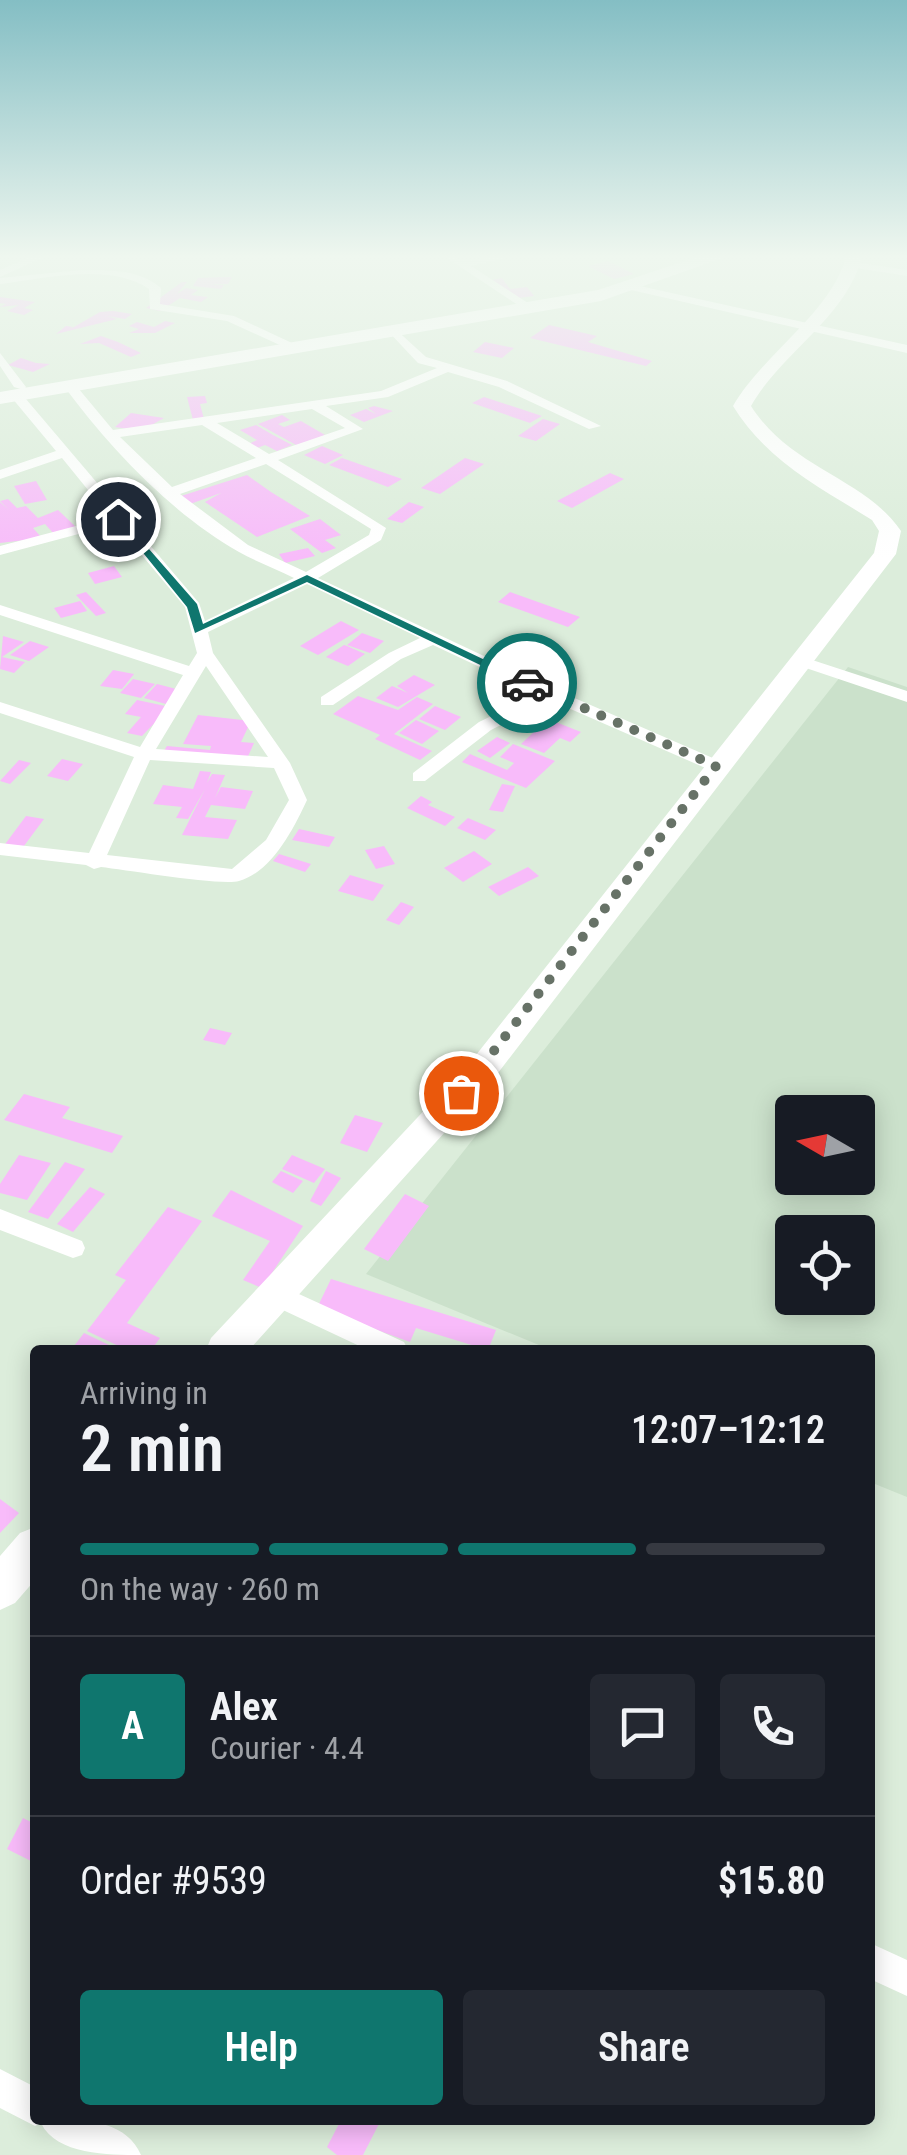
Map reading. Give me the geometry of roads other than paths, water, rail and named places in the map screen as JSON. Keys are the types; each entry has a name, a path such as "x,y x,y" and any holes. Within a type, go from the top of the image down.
{"main road":[{"path":"9,393 211,357"},
{"path":"9,393 233,357"}],"street":[{"path":"0,357 9,393 192,606 205,654 281,763 298,800 289,821 253,867 234,876 94,863 0,849"},
{"path":"419,357 444,370 503,384 594,426"},
{"path":"230,1345 487,1064 885,554 890,531 880,516 773,450 754,430 742,406 752,382 777,357"},
{"path":"106,435 384,394 444,370"},
{"path":"69,385 106,435 199,519 244,548 550,694 716,766"},
{"path":"171,492 356,428 315,405"},
{"path":"199,630 307,578 376,537 379,528 205,421"},
{"path":"0,475 62,454"},
{"path":"0,551 118,519"},
{"path":"0,594 8,612 194,673"},
{"path":"0,627 8,612"},
{"path":"327,701 395,656 434,638"},
{"path":"94,863 144,754 205,654"},
{"path":"800,661 907,697"},
{"path":"419,777 485,726 550,694"},
{"path":"0,708 144,754 281,763"},
{"path":"0,1218 74,1248"},
{"path":"277,1295 384,1345"},
{"path":"875,1963 907,1978"},
{"path":"0,2088 30,2104"},
{"path":"67,2125 122,2155"}]}
